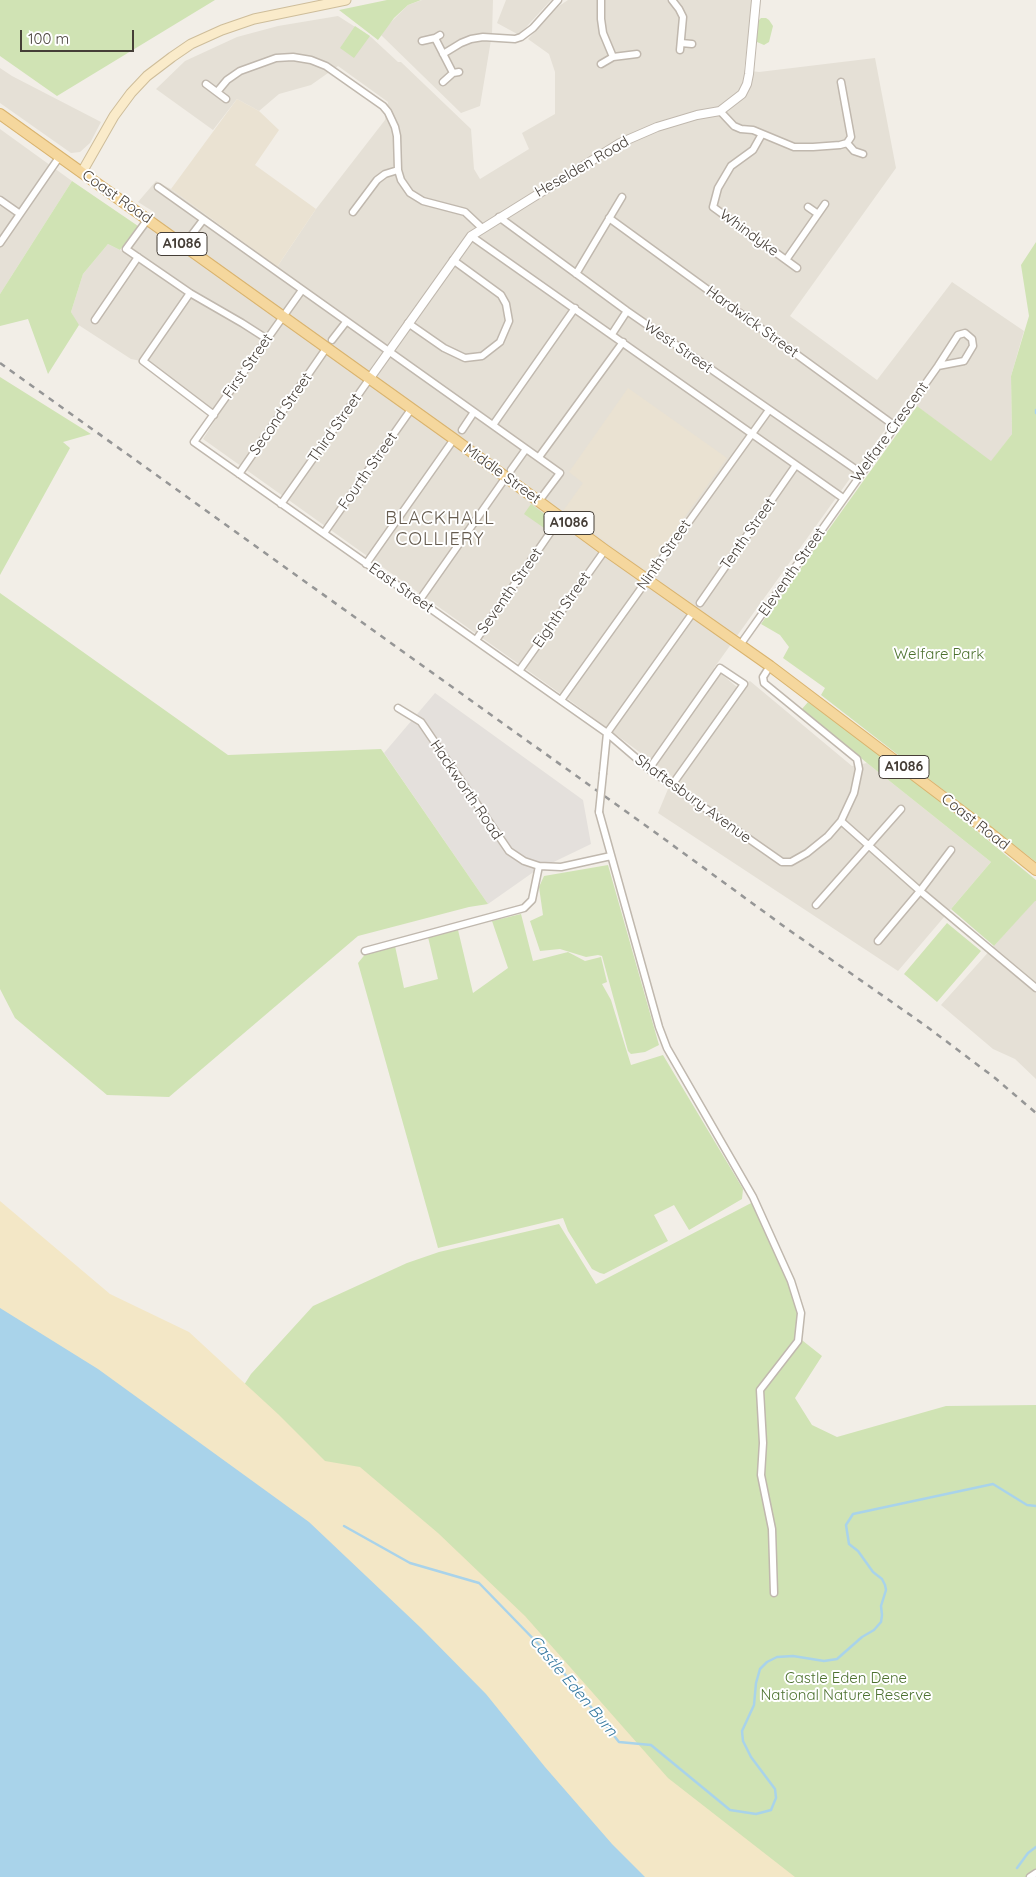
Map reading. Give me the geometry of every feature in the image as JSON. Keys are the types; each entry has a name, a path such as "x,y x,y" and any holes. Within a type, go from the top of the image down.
{"main road":[{"path":"82,172 114,116 130,93 147,76 191,44 222,30 254,19 346,0"},
{"name":"Coast Road","path":"0,114 283,316"},
{"name":"Middle Street","path":"283,316 454,439 509,473 539,501 605,550 647,578 697,607 740,645 770,666"},
{"name":"Coast Road","path":"770,666 980,825 1036,870"}],"street":[{"path":"443,54 471,39 516,39 526,34 558,0"},
{"path":"601,0 603,33 613,57"},
{"path":"672,0 679,9 682,18 681,47 692,44"},
{"name":"Heselden Road","path":"388,352 471,236 620,143 657,127 697,115 720,111 742,94 747,84 756,0"},
{"path":"422,41 438,36 443,54 456,73 443,82"},
{"path":"601,64 613,57 637,54"},
{"path":"217,92 227,80 240,71 276,58 293,57 311,60 326,66 383,106 388,112 397,136 398,170 401,180 410,193 424,201 465,212 482,228"},
{"path":"720,111 734,126 794,146 813,148 847,143 851,137 841,82"},
{"path":"206,84 226,99"},
{"name":"Whindyke","path":"762,134 753,150 731,166 718,188 713,208 797,268"},
{"path":"847,143 854,151 863,154"},
{"path":"0,243 60,156"},
{"path":"353,212 377,180 384,174 398,170"},
{"path":"158,187 388,352 560,472 539,501"},
{"path":"576,274 622,196"},
{"path":"0,200 20,214"},
{"name":"Whindyke","path":"786,260 825,204"},
{"path":"808,207 818,214"},
{"name":"West Street","path":"499,217 626,311 861,473"},
{"path":"148,218 126,249 190,293 267,339"},
{"name":"Hardwick Street","path":"609,218 894,426"},
{"path":"184,245 203,220"},
{"path":"471,236 843,498"},
{"path":"95,320 138,257"},
{"path":"408,323 444,348 465,358 482,356 500,342 510,321 506,304 501,295 453,260"},
{"name":"First Street","path":"194,442 302,290"},
{"path":"190,293 143,361 214,415"},
{"path":"493,425 575,308"},
{"path":"612,334 626,311"},
{"path":"332,340 346,322"},
{"name":"Welfare Crescent","path":"843,498 938,366 958,334 965,334 972,339 973,346 964,361 938,366"},
{"path":"539,457 623,342"},
{"name":"Third Street","path":"281,504 388,352"},
{"name":"Second Street","path":"239,474 323,353"},
{"name":"Fourth Street","path":"324,533 412,408"},
{"name":"Ninth Street","path":"561,700 769,410"},
{"path":"462,430 474,412"},
{"path":"366,564 454,439"},
{"name":"East Street","path":"194,442 607,733"},
{"path":"419,601 526,448"},
{"name":"Tenth Street","path":"607,733 796,465"},
{"name":"Eleventh Street","path":"740,645 843,498"},
{"name":"Seventh Street","path":"476,640 561,517"},
{"name":"Eighth Street","path":"520,671 605,550"},
{"path":"770,666 763,677 764,683 857,759 860,769 854,793 841,821 920,891 1036,988"},
{"path":"649,769 720,668 744,684 672,786"},
{"name":"Hackworth Road","path":"398,708 421,722 509,851 524,861 539,866"},
{"path":"607,733 599,812 659,1027 667,1048 754,1197 791,1282 800,1313 798,1341 760,1390 763,1444 761,1475 772,1529 774,1593"},
{"name":"Shaftesbury Avenue","path":"607,733 672,786 782,862 791,862 807,853 828,836 841,821"},
{"path":"816,906 900,809"},
{"path":"878,941 951,850"},
{"path":"364,951 524,908 532,900 539,866 561,868 611,856"},
{"path":"1030,1877 1036,1873"}],"shaded area":[{"path":"422,0 493,0 492,34 480,106 461,113 381,35 386,27 408,5"},
{"path":"506,0 551,0 519,35 497,23"},
{"path":"568,0 753,0 744,70 759,72 875,58 896,168 790,316 877,380 952,282 1024,331 1011,376 1012,434 991,462 907,399 714,668 737,687 750,681 852,766 867,763 991,862 898,971 658,813 673,777 572,702 203,439 219,414 151,363 131,359 77,324 71,312 83,274 108,244 126,253 154,212 138,202 156,181 171,189 277,267 316,209 385,120 388,102 338,66 311,85 279,94 259,111 237,99 213,130 156,89 185,61 237,37 278,26 338,16 371,37 398,62 401,62 471,129 474,169 480,179 529,149 522,133 555,114 555,72 549,54 528,39 559,6"},
{"path":"0,68 101,122 90,143 80,152 71,153 0,103"},
{"path":"237,99 259,111 279,130 255,165 316,209 277,267 171,189"},
{"path":"0,129 72,181 0,294"},
{"path":"628,388 727,458 646,571 563,511 583,483 569,472"},
{"path":"435,693 583,800 591,844 535,871 488,904 384,753"},
{"path":"1035,900 1036,1079 1015,1059 993,1049 941,1005"}],"green space":[{"path":"0,0 215,0 57,96 0,56"},
{"path":"387,0 421,0 408,5 394,18 378,40 339,10"},
{"path":"761,18 769,20 773,26 769,42 764,45 757,42 756,39 757,22"},
{"path":"355,26 370,36 354,58 340,48"},
{"path":"72,181 138,226 120,250 108,244 83,274 71,312 79,325 48,374 28,319 0,326 0,294"},
{"name":"Welfare Park","path":"1036,242 1036,862 821,695 825,688 783,658 789,647 780,635 761,624 917,406 991,461 1012,434 1011,376 1029,316 1021,265"},
{"path":"0,377 91,434 63,442 70,448 0,575"},
{"path":"531,504 554,521 547,530 524,514"},
{"path":"0,593 228,755 381,749 488,904 469,907 358,936 169,1097 107,1095 15,1018 0,989"},
{"path":"808,702 920,784 1036,880 1036,901 994,946 951,909 991,862 802,709"},
{"path":"608,865 659,1045 645,1052 631,1054 628,1051 602,956 586,957 560,949 540,951 530,921 543,915 539,887 544,876"},
{"path":"521,914 533,961 568,952 585,961 601,957 607,982 602,984 611,1000 631,1065 663,1055 743,1189 742,1199 689,1230 674,1205 654,1215 668,1241 604,1274 592,1269 568,1231 563,1218 438,1248 358,963 367,952 395,946 404,988 438,979 428,937 458,930 473,993 508,968 492,921"},
{"path":"947,923 981,951 937,1002 904,974"},
{"name":"Castle Eden Dene National Nature Reserve","path":"755,1201 791,1281 801,1313 798,1337 822,1356 795,1398 812,1425 837,1437 946,1406 1036,1405 1036,1873 1030,1877 645,1877 211,1437 251,1374 313,1306 407,1263 439,1252 559,1224 596,1284"}],"sand":[{"path":"0,1201 110,1294 189,1332 278,1414 325,1461 360,1467 438,1533 525,1616 668,1778 795,1877 590,1877 0,1366"}],"water":[{"path":"0,1308 98,1369 309,1522 421,1628 486,1694 545,1767 612,1844 645,1877 0,1877"}],"waterway":[{"name":"Castle Eden Burn","path":"344,1526 410,1563 479,1583 551,1657 619,1742 651,1745 730,1810 756,1814 771,1810 776,1798 775,1789 751,1757 743,1741 742,1731 754,1705 756,1683 760,1669 767,1662 777,1657 793,1656 824,1661 837,1659 862,1637 874,1630 881,1622 881,1606 886,1590 885,1585 858,1551 849,1544 846,1525 853,1514 993,1484 1027,1505 1036,1506"},
{"path":"1017,1868 1028,1853 1036,1847"}],"railway":[{"path":"0,363 789,930 926,1026 995,1078 1036,1113"}],"district":[{"name":"BLACKHALL COLLIERY","path":"440,529"}]}
